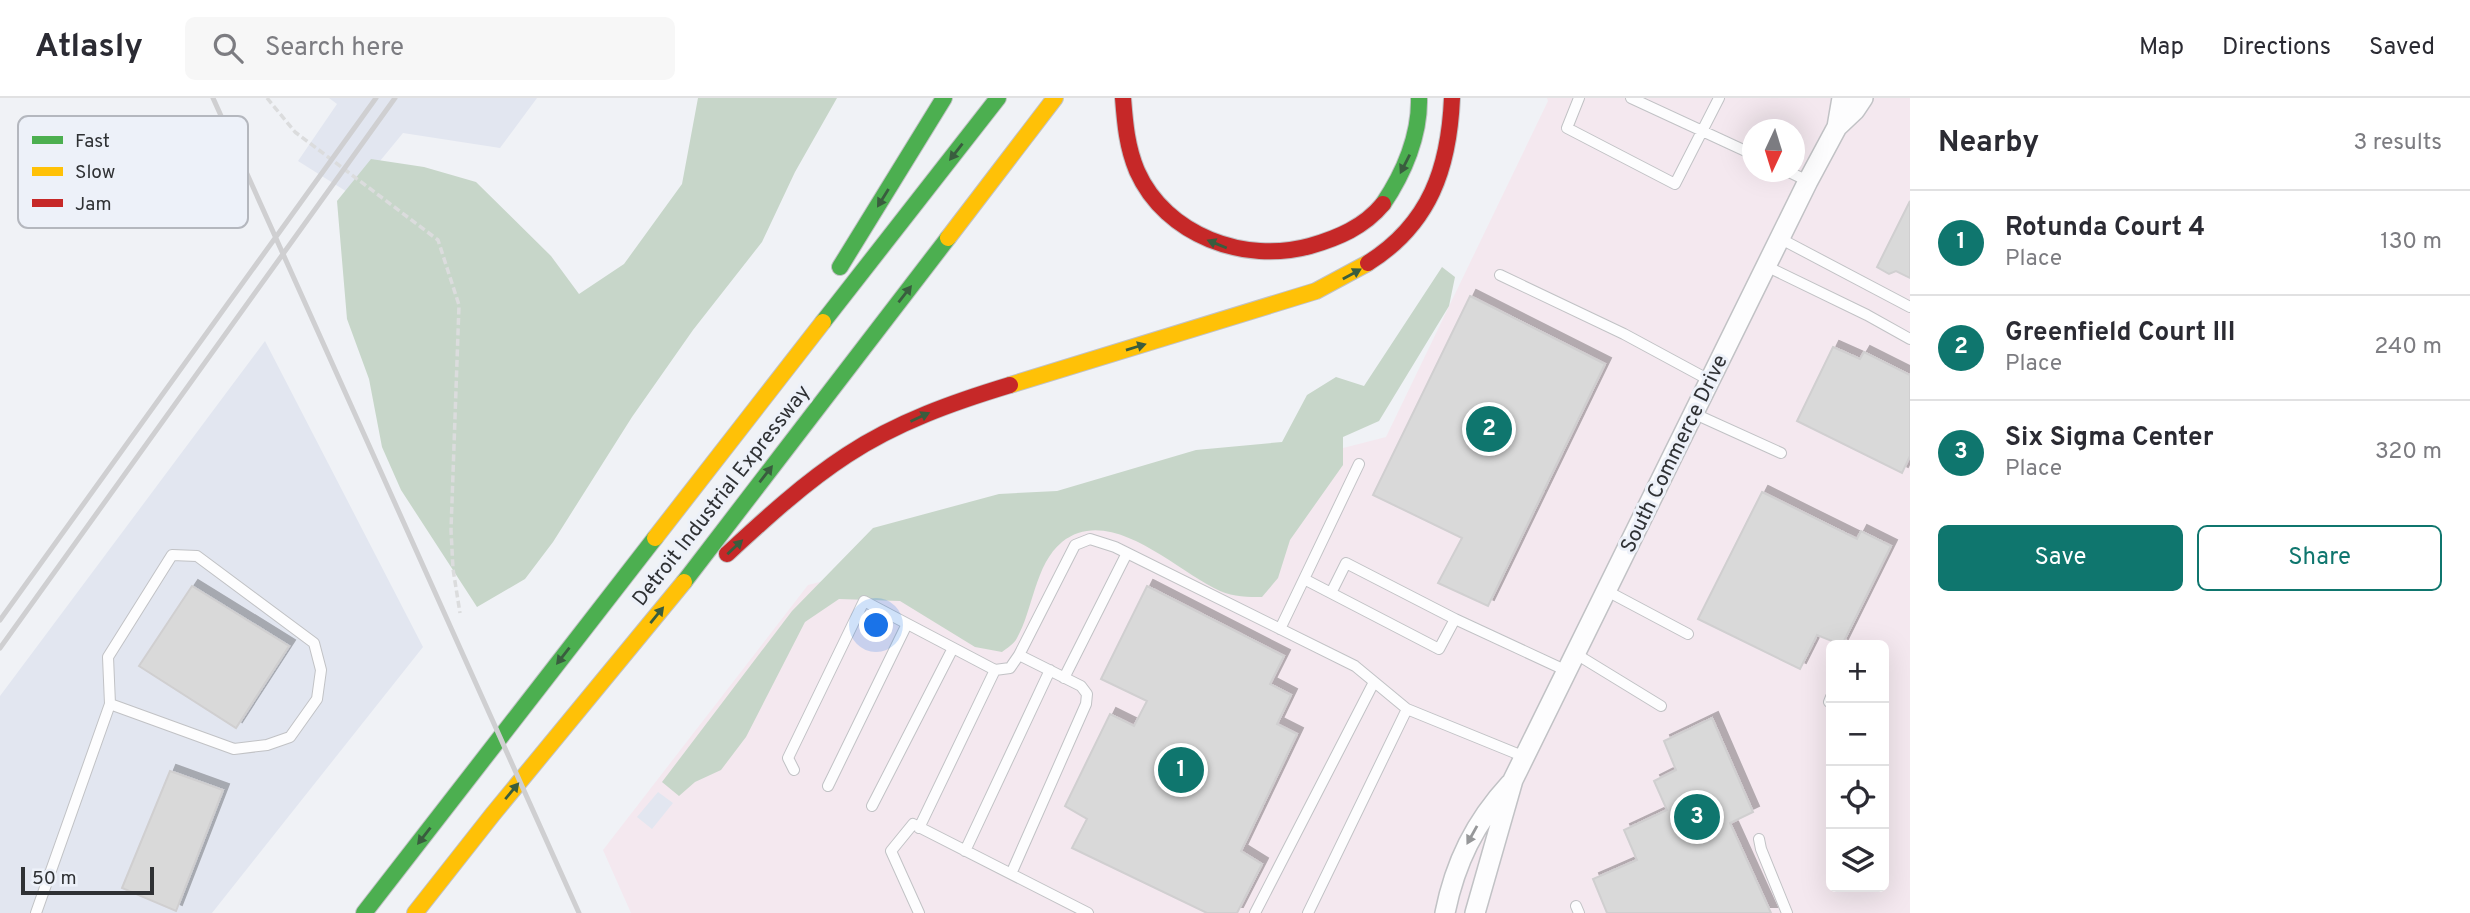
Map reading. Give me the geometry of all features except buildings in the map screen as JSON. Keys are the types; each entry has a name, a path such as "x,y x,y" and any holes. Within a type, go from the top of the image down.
{"highway":[{"path":"835,276 944,98"},
{"name":"Detroit Industrial Expressway","path":"364,913 747,418 999,98"},
{"name":"Detroit Industrial Expressway","path":"415,913 680,587 1055,98"},
{"path":"1123,98 1123,126 1131,153 1143,180 1160,205 1178,223 1196,235 1226,248 1266,254 1289,253 1314,247 1354,230 1384,203 1410,155 1420,112 1419,98"},
{"path":"680,587 722,558 819,474 868,442 928,413 985,392 1305,295 1351,275 1397,242 1414,224 1432,192 1449,146 1452,98"},
{"path":"747,418 820,299"}],"street":[{"name":"South Commerce Drive","path":"1475,913 1513,780 1768,267 1808,180 1837,127 1842,98"},
{"name":"South Commerce Drive","path":"1837,127 1847,120 1863,98"},
{"name":"South Commerce Drive","path":"1445,913 1461,855 1475,828 1513,780"}],"lane":[{"path":"1579,98 1567,128 1675,184 1719,98"},
{"path":"1631,98 1742,150"},
{"path":"1781,239 1910,307"},
{"path":"1768,267 1910,339"},
{"path":"1500,275 1624,334 1711,381"},
{"path":"1695,414 1780,453"},
{"path":"1280,629 1359,464"},
{"path":"794,770 788,758 864,601 995,670 1010,668 1075,545 1090,539 1127,553 1354,666 1407,709 1525,757"},
{"path":"1064,678 1127,553"},
{"path":"36,913 110,704 108,657 172,555 197,556 314,643 321,670 317,699 290,737 268,745 234,748 110,704"},
{"path":"1331,593 1346,563 1455,619 1572,662 1661,706"},
{"path":"1304,579 1440,649 1455,619"},
{"path":"1607,591 1688,634"},
{"path":"828,786 907,624"},
{"path":"872,806 953,648"},
{"path":"1011,874 1086,704 1087,694 1081,686 1019,655"},
{"path":"919,828 995,670"},
{"path":"965,851 1050,670"},
{"path":"1255,913 1374,682"},
{"path":"1308,913 1407,709"},
{"path":"919,913 891,851 913,824 1088,913"},
{"path":"1759,839 1787,913"}],"path":[{"path":"267,98 295,132 438,240 459,305 451,530 453,569 460,613"}],"shaded area":[{"path":"329,98 537,98 500,148 403,133 352,195 298,161 337,104"},
{"path":"1547,98 1910,98 1910,913 631,913 603,850 808,585 1386,437 1548,101"},
{"path":"265,341 423,647 212,913 0,913 0,696"},
{"path":"658,792 673,803 652,829 637,817"}],"green space":[{"path":"698,98 837,98 795,172 762,242 693,330 632,417 553,542 525,579 477,607 401,490 382,447 369,379 347,319 337,201 371,159 424,167 476,182 551,256 579,294 624,264 682,184"},
{"path":"1442,267 1455,277 1449,306 1379,421 1343,437 1343,465 1290,540 1278,578 1262,597 1236,596 1220,591 1143,545 1122,535 1101,531 1081,532 1062,542 1053,551 1040,575 1017,638 1002,652 975,647 900,601 839,599 805,622 746,737 721,770 695,782 679,796 662,782 792,611 873,528 999,494 1057,491 1196,450 1282,442 1307,395 1336,377 1364,386"}],"railway":[{"path":"213,98 221,116"},
{"path":"0,620 376,98"},
{"path":"0,648 395,98"},
{"path":"248,176 579,913"}],"traffic: fast":[{"path":"840,267 944,98"},
{"path":"823,322 998,98"},
{"path":"1383,204 1398,180 1414,140 1419,98"},
{"path":"684,582 948,238"},
{"path":"364,913 655,538"}],"traffic: slow":[{"path":"948,238 1055,98"},
{"path":"1010,385 1316,291 1368,263"},
{"path":"655,538 823,322"},
{"path":"415,913 684,582"}],"traffic: jam":[{"path":"1123,98 1131,153 1137,171 1150,194 1167,213 1210,240 1260,251 1285,251 1310,246 1350,231 1368,219 1383,204"},
{"path":"1368,263 1407,231 1432,192 1446,148 1452,98"},
{"path":"727,554 800,489 866,443 926,414 1010,385"}],"place":[{"name":"Greenfield Court III","path":"1489,429"},
{"name":"Rotunda Court 4","path":"1181,770"},
{"name":"Six Sigma Center","path":"1697,817"}]}
